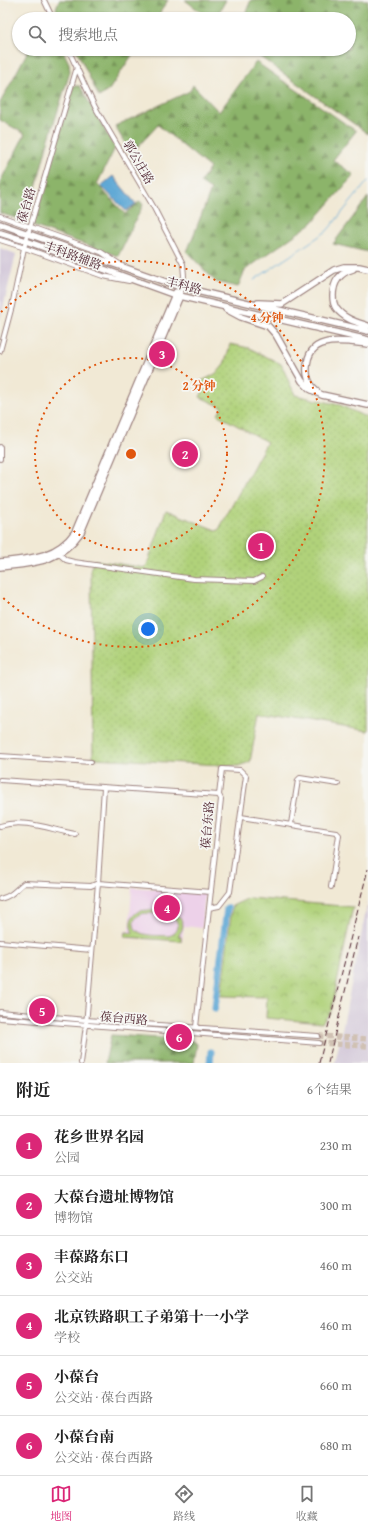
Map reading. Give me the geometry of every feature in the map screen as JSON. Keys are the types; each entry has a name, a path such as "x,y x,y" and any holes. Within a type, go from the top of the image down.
{"main road":[{"name":"丰科路","path":"0,224 180,287 368,331"},
{"name":"丰科路","path":"0,233 177,295 368,340"},
{"path":"242,302 282,304 334,270 344,267 359,267 368,269"},
{"path":"359,267 348,270 340,275 336,280 333,289 333,299 335,307 347,318 368,326"},
{"path":"0,567 47,560 58,552 72,537 82,519 180,287"},
{"path":"221,306 241,317 268,326 276,335 302,381 310,389 322,395 368,405"},
{"path":"322,395 314,388 306,371 309,354 315,347 321,343 332,341 368,344"},
{"path":"0,562 34,558 58,552"}],"street":[{"path":"44,0 50,12"},
{"name":"郭公庄路","path":"72,56 95,107 153,206 183,264 184,276 180,287"},
{"name":"葆台路","path":"0,350 12,306 24,248 77,67"},
{"name":"丰科路辅路","path":"0,216 101,252 128,269"},
{"name":"丰科路辅路","path":"0,240 103,276 142,283"},
{"path":"0,447 0,459"},
{"path":"58,552 66,560 74,562 194,579 254,581 262,577"},
{"path":"0,756 91,762"},
{"path":"209,908 219,906 230,892 246,776 240,770 222,769 219,795"},
{"path":"291,824 298,780 300,778 338,784"},
{"name":"葆台东路","path":"0,780 219,795 221,799 196,1027"},
{"path":"81,1063 86,1025 98,883 104,787"},
{"path":"241,817 336,832 339,835 331,887"},
{"path":"0,826 9,823 43,826 75,834"},
{"path":"0,899 11,896 17,888 24,883 91,886 98,883 211,892"},
{"path":"0,942 92,950"},
{"name":"葆台西路","path":"0,1012 86,1020 318,1036"},
{"name":"葆台西路","path":"0,1018 318,1043"}],"shaded area":[{"path":"0,248 16,254 0,320"},
{"path":"132,887 205,893 202,928 184,926 182,941 124,938 125,931 129,931"},
{"path":"368,901 368,1063 335,1063 343,1025"}],"green space":[{"path":"59,0 168,0 160,12 58,12 56,8"},
{"path":"185,0 226,0 219,12 201,12"},
{"path":"251,0 368,0 368,134 259,56 356,56 356,12 246,12"},
{"path":"25,56 66,56 69,63 70,72 47,145 27,222 0,213 0,182 25,134 0,120 0,103"},
{"path":"79,56 131,56 109,90 99,97"},
{"path":"256,62 356,131 333,160 354,175 312,223 245,270 238,287 216,282 187,252 211,190 200,183 210,168 158,125 131,154 115,126 190,91 193,85 219,112"},
{"path":"73,86 80,86 115,148 97,184 125,214 140,201 143,205 118,256 33,226"},
{"path":"368,197 368,252 333,244"},
{"path":"230,344 249,348 281,364 295,395 340,405 368,418 368,731 259,713 250,762 238,766 93,758 91,569 94,560 146,568 166,510 218,531 267,442 218,415 222,407 200,397 204,389 196,383 220,370 226,360"},
{"path":"249,898 353,907 331,1011 322,1023 266,1018 267,997 221,996 232,906"},
{"path":"154,910 171,913 178,917 182,922 182,928 178,936 181,936 181,941 125,937 126,932 133,933 131,920 139,911","holes":["140,914 163,914 169,916 177,922 177,930 174,934 169,936 149,935 139,932 136,929 134,922"]},
{"path":"111,1035 190,1040 197,1044 194,1063 105,1063"}],"water":[{"path":"113,176 136,204 126,211 101,186"}],"waterway":[{"path":"254,280 327,231 368,181"},
{"path":"215,1008 227,908"},
{"path":"210,1063 211,1052"}],"tunnel":[{"path":"318,1036 368,1039"},
{"path":"319,1043 368,1046"}],"railway":[{"path":"319,1063 368,869"},
{"path":"328,1063 358,937"}],"place":[{"name":"丰葆路东口","path":"162,354"},
{"name":"大葆台遗址博物馆","path":"185,454"},
{"name":"花乡世界名园","path":"261,546"},
{"name":"北京铁路职工子弟第十一小学","path":"167,908"},
{"name":"小葆台","path":"42,1011"},
{"name":"小葆台南","path":"179,1037"}]}
